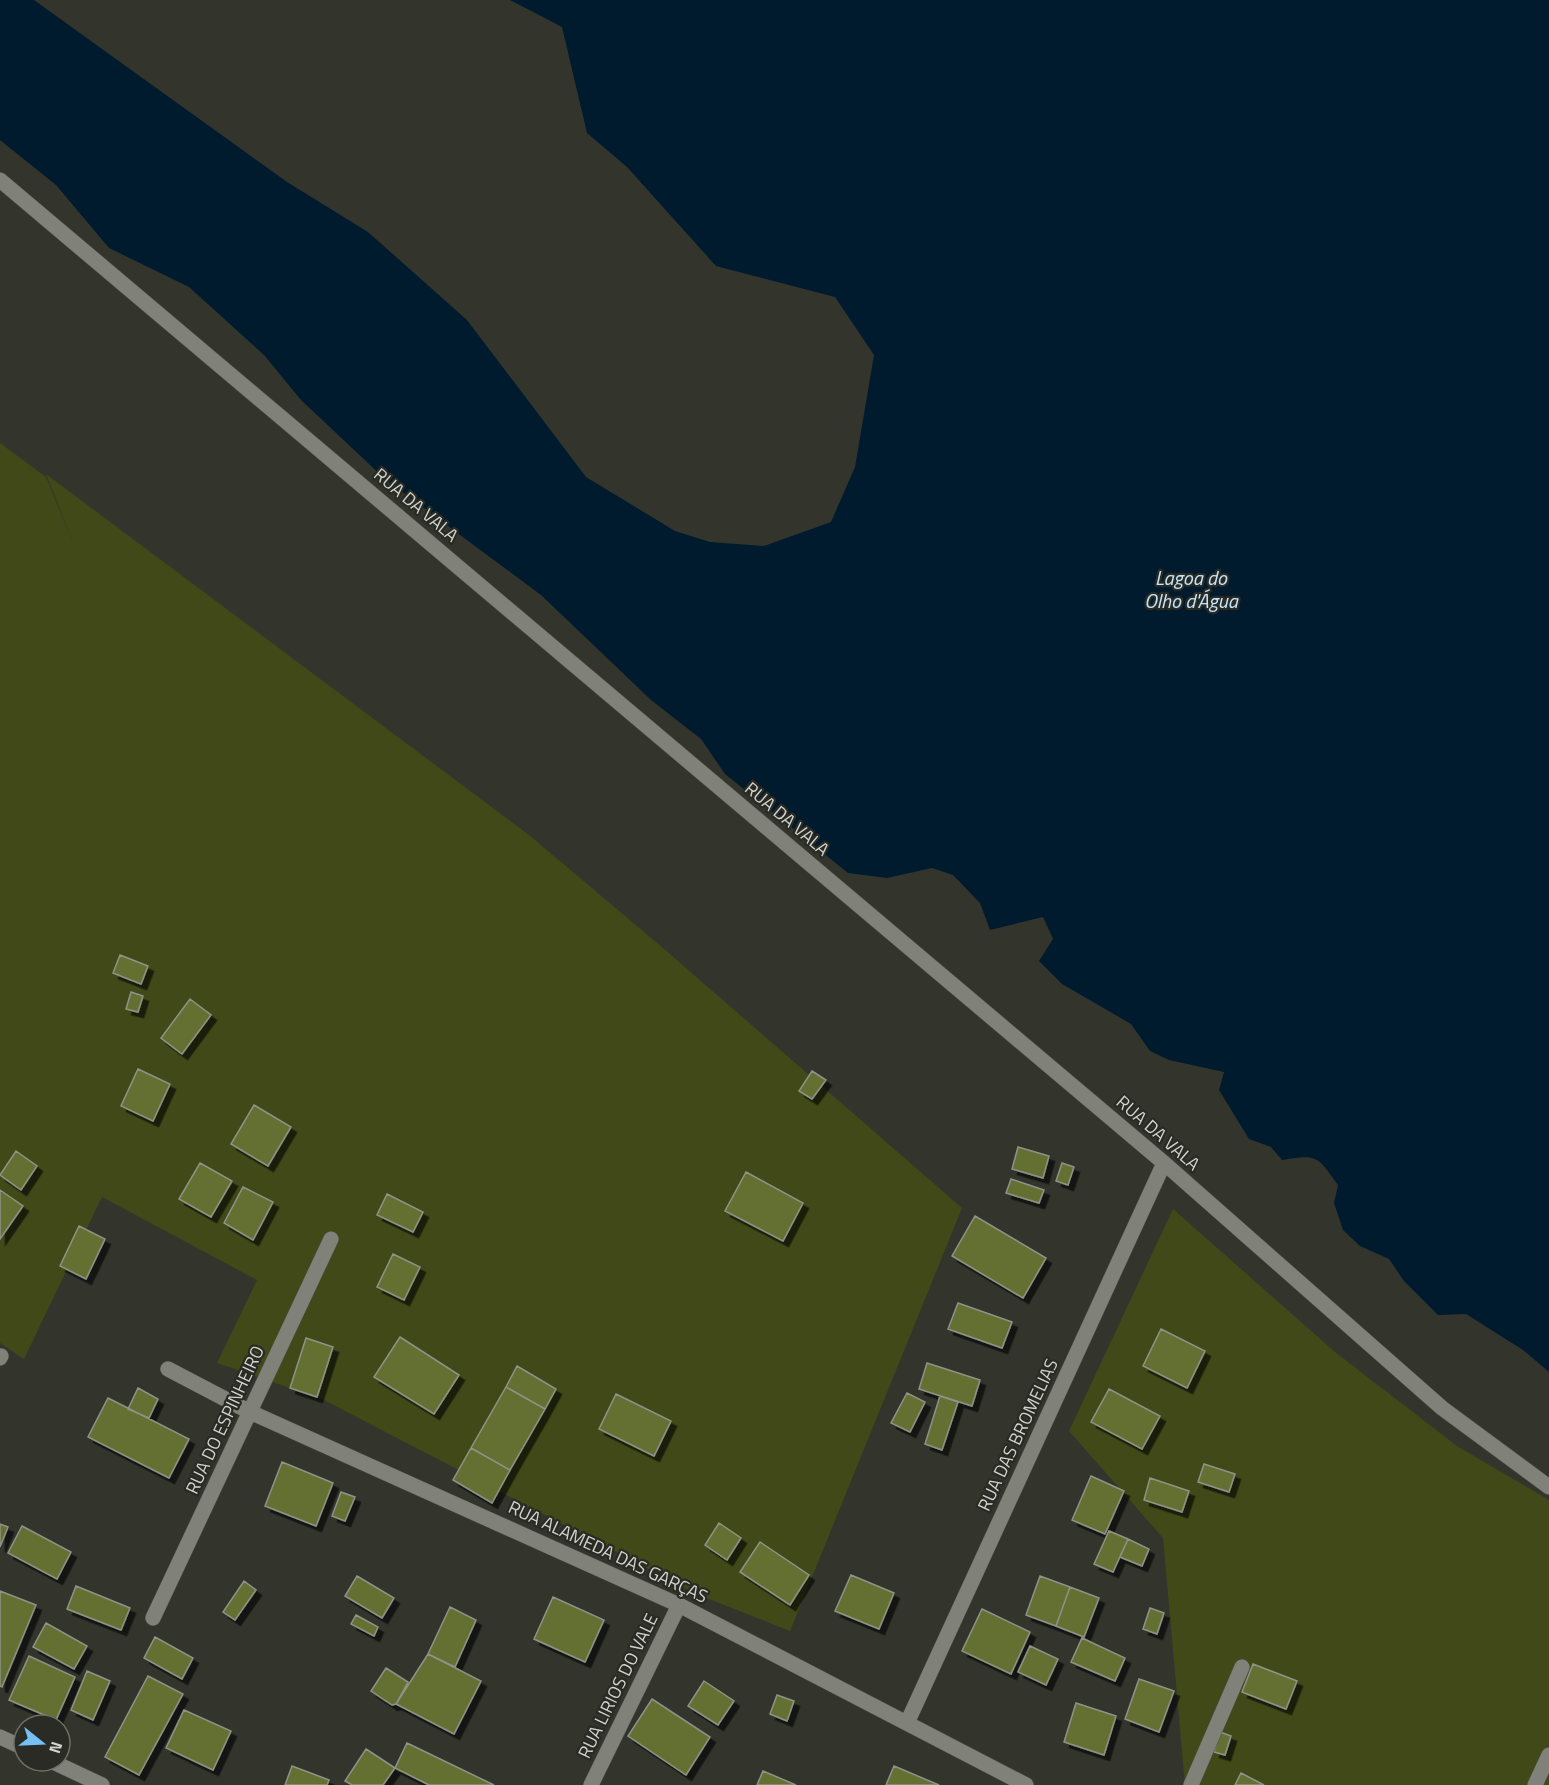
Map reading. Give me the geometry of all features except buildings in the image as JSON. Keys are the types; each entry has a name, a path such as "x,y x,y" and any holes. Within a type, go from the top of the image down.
{"street":[{"name":"RUA DA VALA","path":"0,180 1164,1163 1442,1408 1549,1487"},
{"name":"RUA DAS BROMELIAS","path":"907,1723 1164,1163"},
{"name":"RUA DO ESPINHEIRO","path":"153,1618 331,1239"},
{"name":"RUA ALAMEDA DAS GARÇAS","path":"168,1370 250,1412 679,1605 1026,1785"},
{"name":"RUA LIRIOS DO VALE","path":"591,1785 679,1605"},
{"path":"1191,1785 1242,1667"},
{"path":"1535,1785 1549,1755"},
{"path":"72,1771 102,1785"}],"green space":[{"path":"0,443 46,477 74,545 46,474 529,835 663,948 962,1208 790,1631 699,1595 322,1399 217,1363 257,1280 102,1197 24,1359 0,1343"},
{"path":"1173,1209 1335,1352 1457,1446 1549,1500 1549,1785 1185,1785 1163,1538 1069,1431"}],"water":[{"name":"Lagoa do Olho d'Água","path":"0,0 34,0 287,182 368,232 467,320 586,477 675,531 710,542 764,546 831,522 855,467 874,355 835,297 716,266 627,167 587,133 562,27 510,0 1549,0 1549,1372 1523,1350 1466,1314 1438,1315 1404,1281 1389,1259 1360,1246 1343,1230 1334,1203 1338,1185 1321,1163 1316,1159 1303,1157 1282,1160 1271,1147 1249,1139 1219,1090 1224,1072 1169,1060 1150,1051 1131,1024 1062,984 1039,961 1053,939 1043,917 990,930 980,903 953,875 932,868 887,878 848,873 725,774 701,739 651,700 541,595 386,480 301,400 264,355 189,287 109,248 56,185 0,140"}]}
